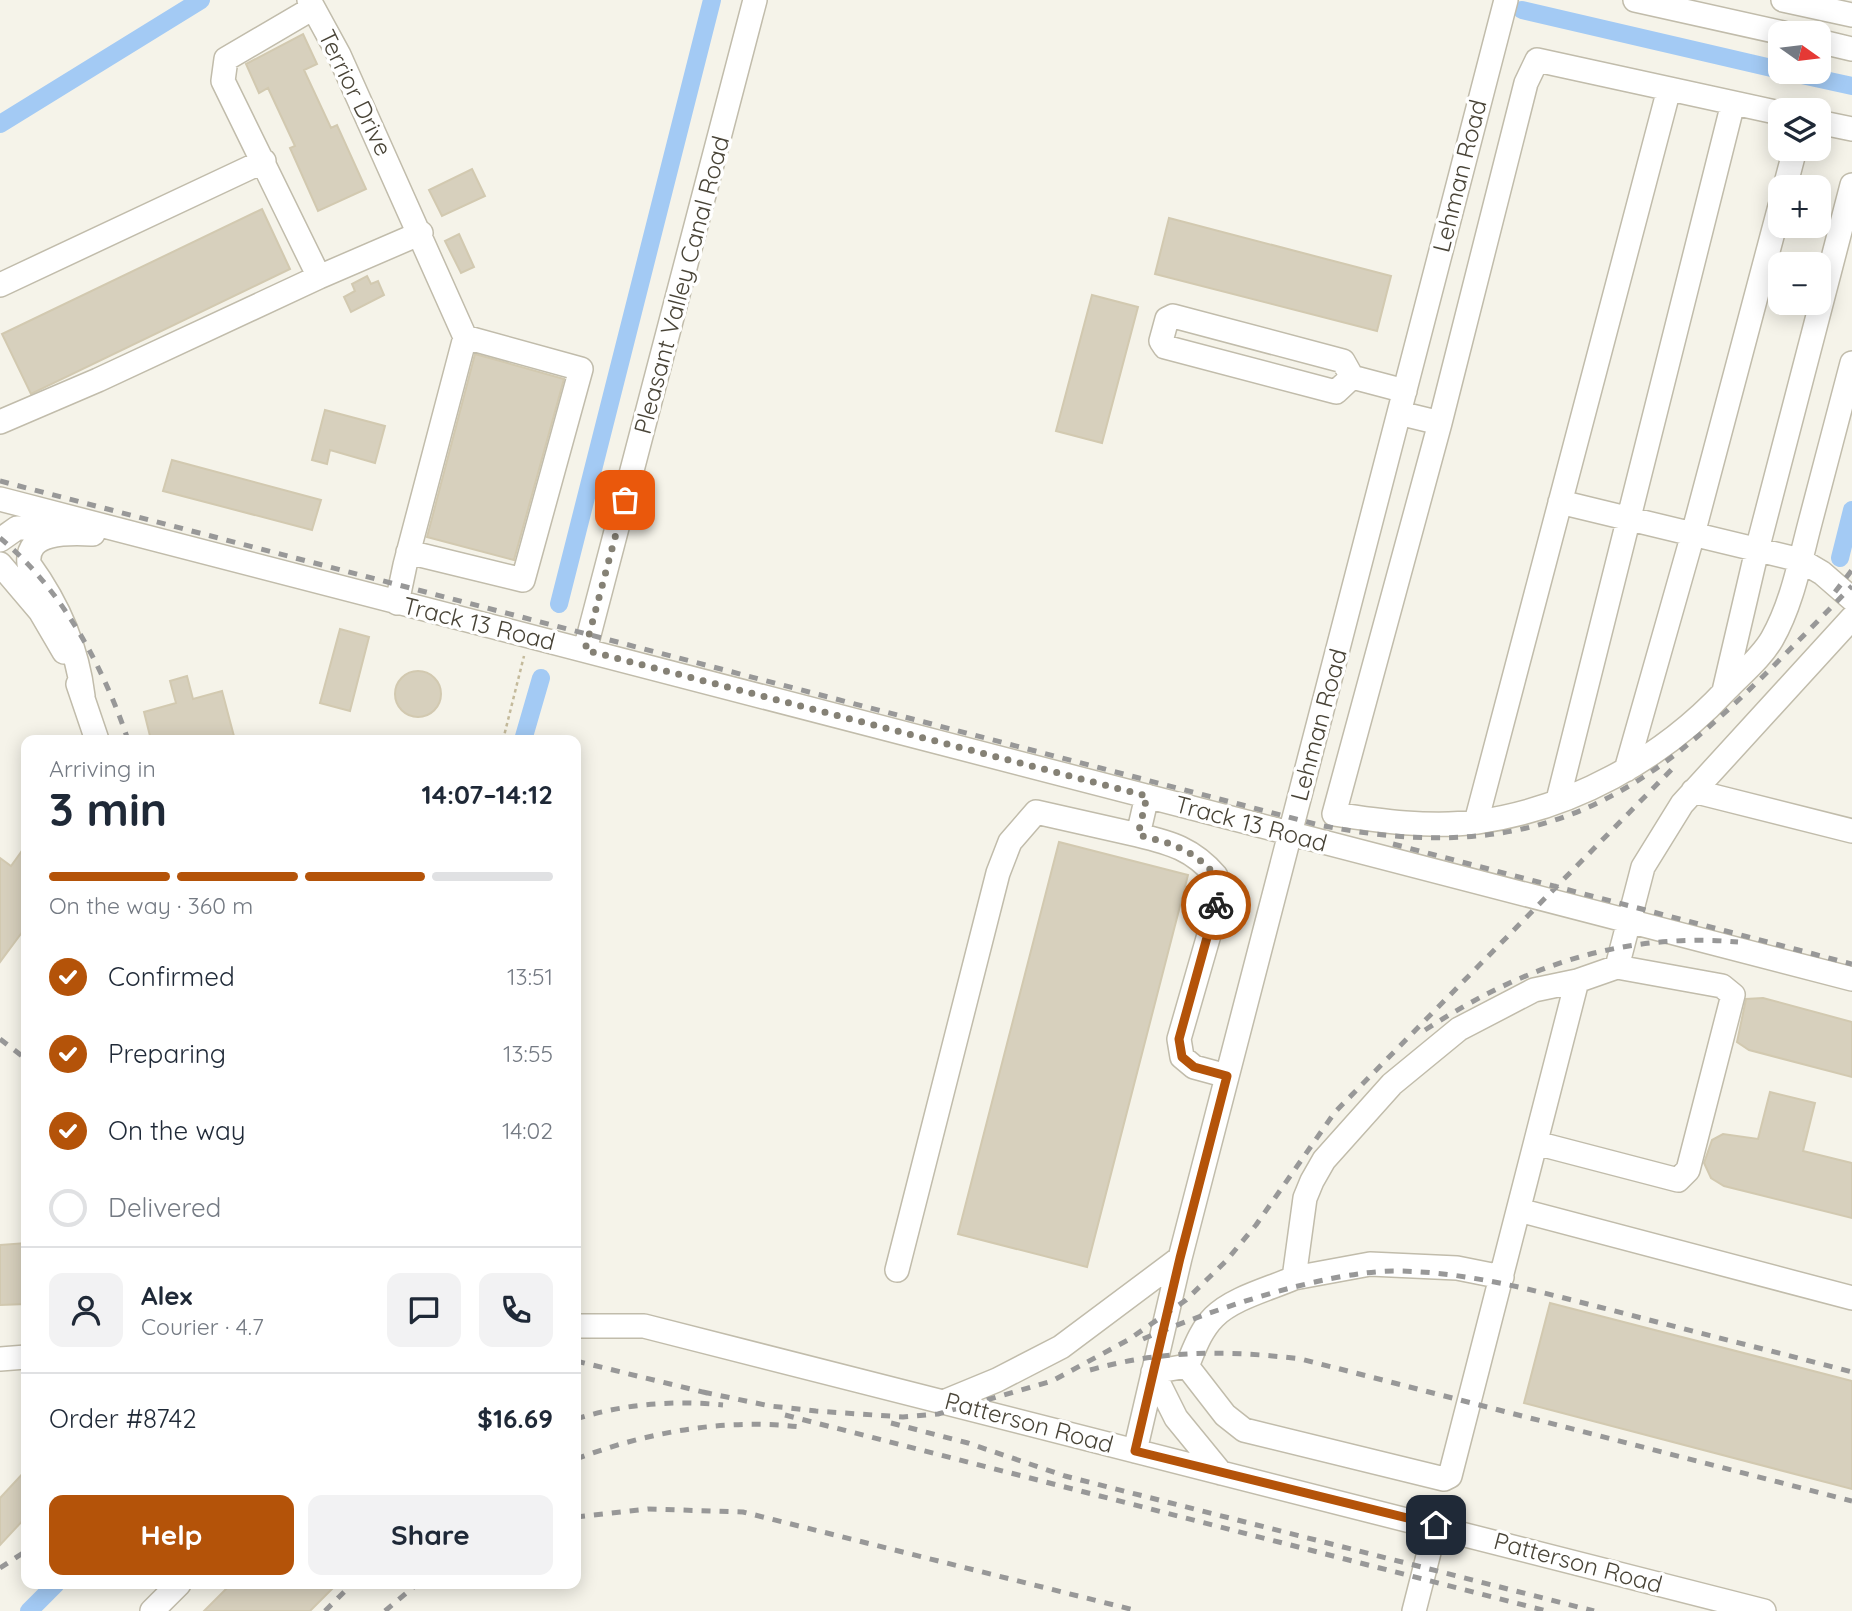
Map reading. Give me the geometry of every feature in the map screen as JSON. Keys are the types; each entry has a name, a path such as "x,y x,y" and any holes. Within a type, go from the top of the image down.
{"street":[{"name":"Pleasant Valley Canal Road","path":"585,650 755,0"},
{"name":"Lehman Road","path":"1135,1451 1180,1258 1506,0"},
{"path":"1635,0 1768,30"},
{"path":"1783,0 1852,15"},
{"path":"311,4 226,59 223,80 319,277"},
{"name":"Terrior Drive","path":"311,4 339,55 421,233 465,337"},
{"path":"1831,44 1852,49"},
{"path":"1768,110 1537,60 1532,67 1440,423 1334,814 1411,822 1476,822 1530,810 1558,800 1626,770 1666,744 1724,693 1771,640 1800,560 1852,363"},
{"path":"1476,822 1669,89"},
{"path":"1558,800 1733,103"},
{"path":"1831,125 1852,129"},
{"path":"0,285 264,161"},
{"path":"1724,693 1756,550 1852,185"},
{"path":"0,422 421,233"},
{"path":"1626,770 1693,534 1772,238"},
{"path":"1352,377 1336,392 1165,347 1161,341 1167,319 1173,316 1343,361 1352,377 1440,423"},
{"path":"397,603 408,552 465,337 580,369 523,580 408,552"},
{"name":"Track 13 Road","path":"0,499 129,536 585,650 1852,979"},
{"path":"1560,502 1800,560 1822,573 1852,599"},
{"path":"0,540 8,532 33,526 129,536"},
{"path":"83,696 76,658 61,613 29,564 28,557 32,546 54,535 129,536"},
{"path":"0,564 40,611 66,654 95,735"},
{"path":"1617,967 1643,867 1654,845 1693,791 1852,618"},
{"path":"1693,791 1852,831"},
{"path":"1138,835 1147,796"},
{"path":"897,1270 998,873 1010,842 1036,812 1171,843 1200,858 1216,876 1215,914 1179,1039 1182,1057 1188,1062 1202,1070 1227,1076"},
{"path":"1294,1278 1305,1198 1324,1160 1392,1084 1459,1029 1534,990 1577,981 1617,967 1722,986 1732,995 1688,1170 1678,1180 1536,1143"},
{"path":"1187,1366 1224,1415 1244,1430 1444,1479 1450,1476 1577,981"},
{"path":"1519,1210 1852,1298"},
{"path":"946,1402 1061,1347 1180,1258"},
{"path":"1187,1366 1200,1336 1214,1317 1235,1303 1294,1278 1370,1264 1457,1268 1502,1277"},
{"name":"Patterson Road","path":"581,1326 644,1326 1436,1525 1764,1611"},
{"path":"0,1359 21,1357"},
{"path":"1187,1366 1153,1372 1176,1418 1222,1473"},
{"path":"1415,1611 1436,1525"},
{"path":"152,1611 174,1589"}],"path":[{"path":"504,735 529,637"}],"building":[{"path":"303,34 317,64 304,70 331,128 337,125 366,189 318,211 290,148 295,146 268,88 259,93 246,64"},
{"path":"472,169 485,196 442,216 429,190"},
{"path":"262,209 290,269 31,394 2,334"},
{"path":"1169,218 1391,276 1377,331 1155,274"},
{"path":"459,234 474,267 461,273 445,241"},
{"path":"367,276 371,284 378,281 384,295 351,312 344,297 355,291 352,284"},
{"path":"1092,295 1138,307 1102,443 1056,431"},
{"path":"475,354 564,379 514,560 427,537"},
{"path":"325,410 385,426 375,463 330,450 327,464 312,460"},
{"path":"172,460 321,500 312,530 163,491"},
{"path":"340,629 369,637 350,711 320,703"},
{"path":"418,671 427,672 434,678 440,685 440,703 434,710 427,716 418,717 409,716 402,710 396,703 395,694 396,685 402,678 409,672"},
{"path":"187,676 193,699 222,691 234,735 150,735 144,712 176,703 170,681"},
{"path":"1059,842 1188,875 1087,1267 958,1234"},
{"path":"21,852 21,934 0,962 0,858 11,866"},
{"path":"1763,998 1852,1022 1852,1077 1749,1050 1737,1042 1746,999"},
{"path":"1770,1092 1815,1103 1803,1151 1852,1163 1852,1218 1724,1186 1711,1178 1704,1163 1712,1140 1723,1134 1758,1139"},
{"path":"21,1243 21,1304 0,1305 0,1245"},
{"path":"1550,1303 1852,1381 1852,1489 1524,1403"},
{"path":"21,1475 21,1522 0,1545 0,1498"},
{"path":"226,1589 332,1589 310,1611 204,1611"}],"waterway":[{"path":"0,124 201,0"},
{"path":"559,604 712,0"},
{"path":"1522,10 1768,67"},
{"path":"1831,81 1852,86"},
{"path":"1840,558 1852,510"},
{"path":"524,735 541,678"},
{"path":"29,1611 51,1589"}],"railway":[{"path":"0,481 1319,825 1411,837 1490,834 1559,819 1621,791 1678,752 1734,704 1852,586"},
{"path":"0,538 43,581 78,630 106,684 126,735"},
{"path":"1835,592 1852,570"},
{"path":"703,1392 770,1406 816,1411 903,1417 938,1414 1052,1381 1128,1340 1186,1300 1226,1261 1256,1225 1335,1112 1674,767"},
{"path":"1393,844 1852,964"},
{"path":"1425,1030 1498,988 1574,959 1653,943 1695,940 1738,942"},
{"path":"0,1039 21,1055"},
{"path":"1143,1339 1232,1305 1333,1278 1393,1271 1421,1272 1530,1290 1852,1372"},
{"path":"1090,1370 1169,1355 1221,1353 1301,1359 1852,1501"},
{"path":"581,1362 711,1394"},
{"path":"581,1418 648,1405 723,1405"},
{"path":"785,1415 1547,1611"},
{"path":"891,1423 968,1443 1065,1476 1594,1611"},
{"path":"581,1457 631,1441 715,1426 743,1424 801,1427"},
{"path":"581,1516 648,1509 743,1512 1138,1611"},
{"path":"0,1568 21,1554"},
{"path":"325,1611 347,1589"},
{"path":"385,1611 411,1589"}],"way so far":[{"path":"625,500 585,650 1147,796 1138,835 1171,843 1200,858 1216,876 1216,905"}],"route":[{"path":"1216,905 1179,1039 1182,1057 1194,1067 1227,1076 1180,1258 1135,1451 1436,1525"}]}
